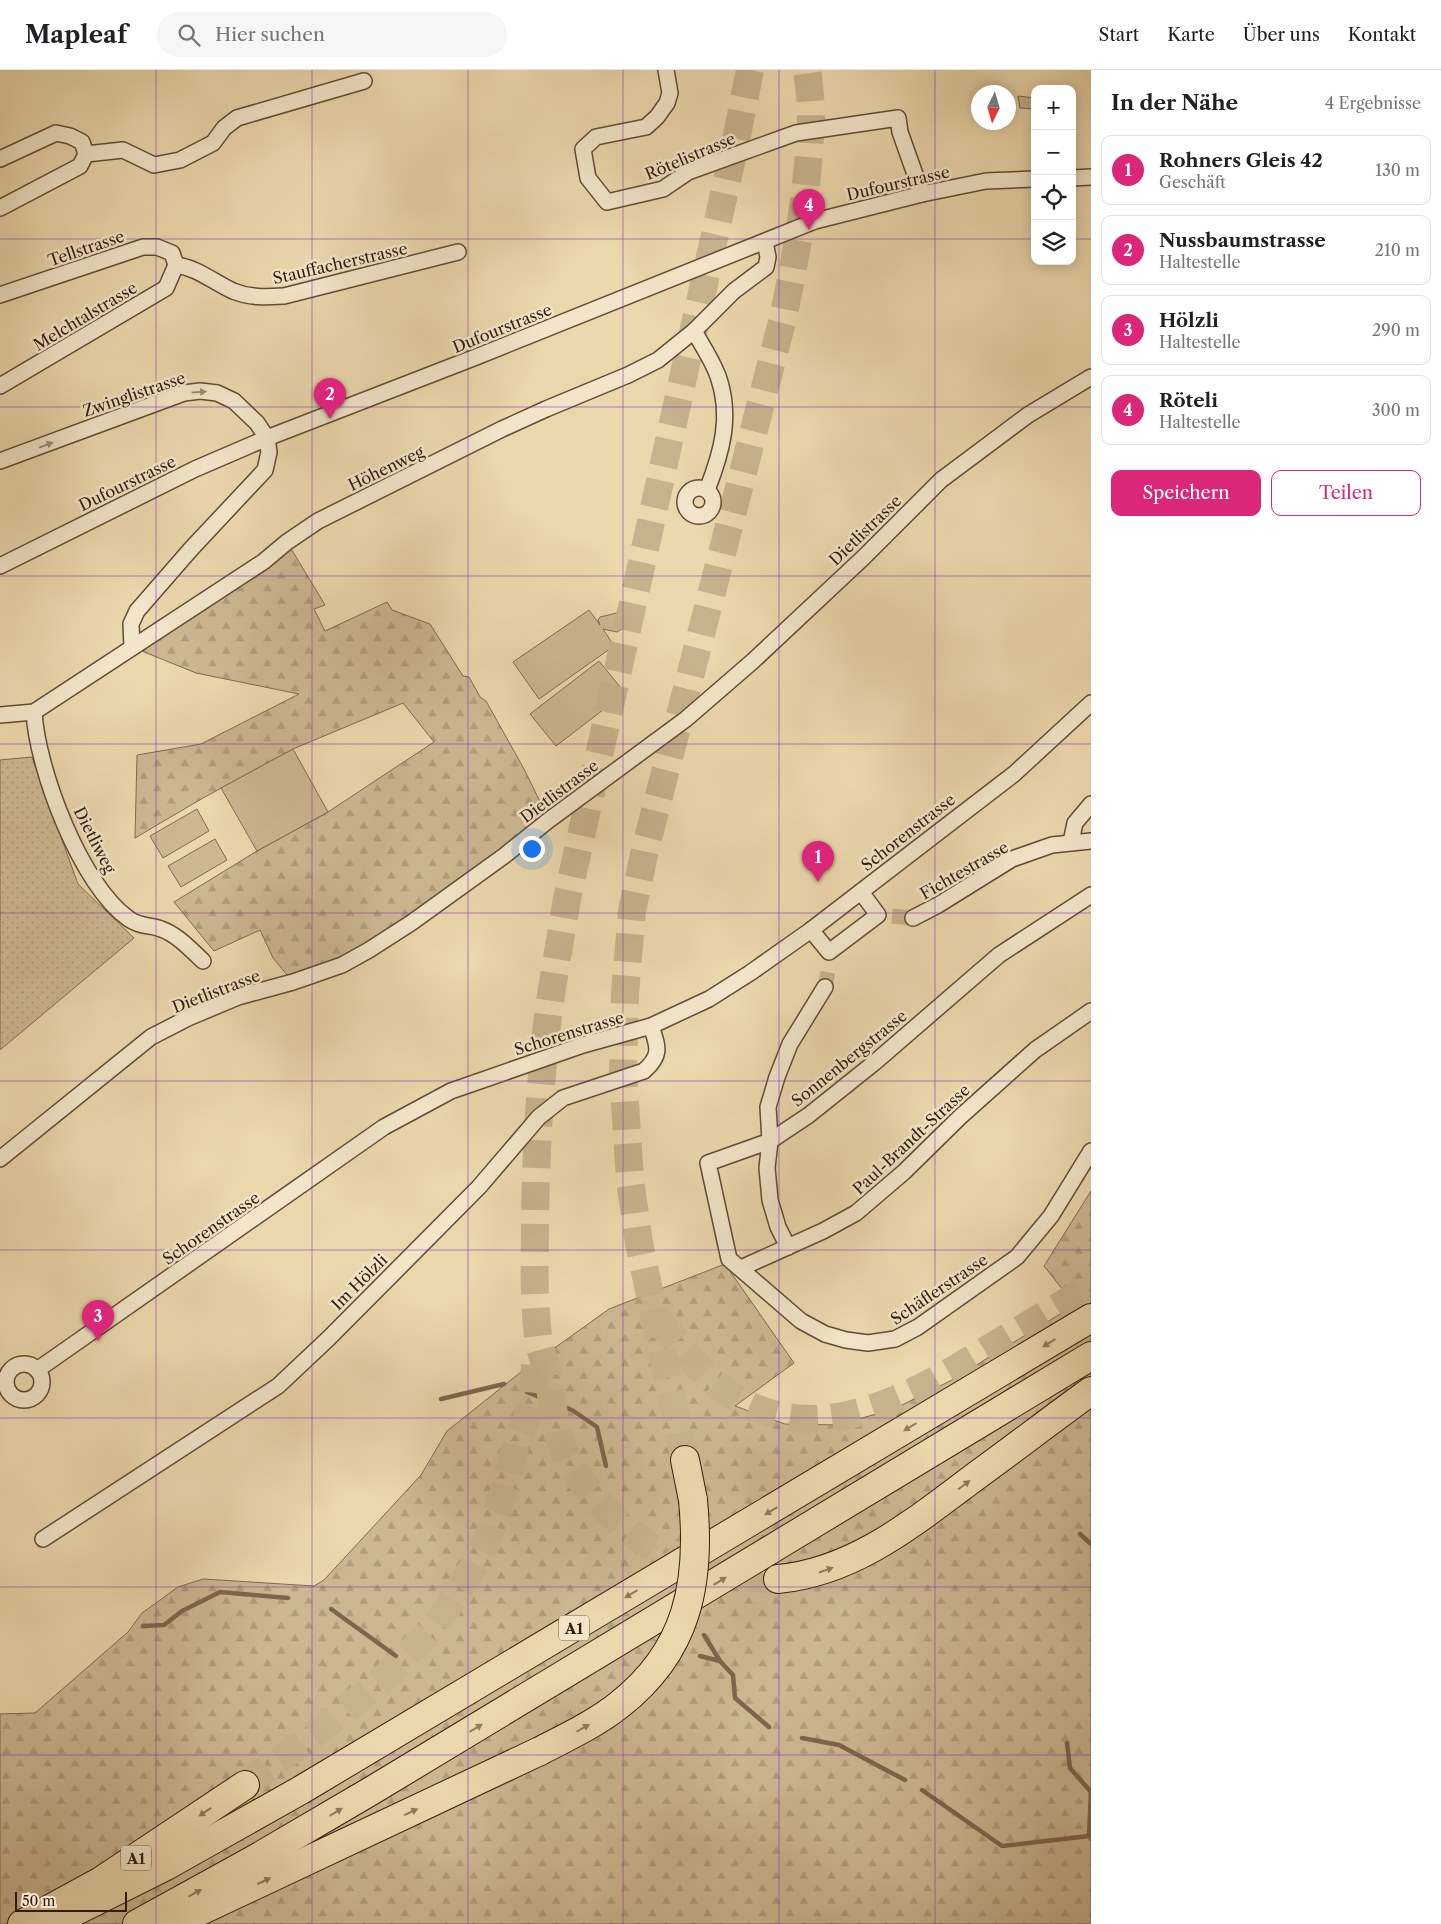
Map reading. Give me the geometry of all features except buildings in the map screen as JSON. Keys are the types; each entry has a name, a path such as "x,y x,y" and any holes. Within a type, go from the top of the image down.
{"highway":[{"name":"A1","path":"50,1924 166,1866 302,1790 1091,1318"},
{"name":"A1","path":"137,1924 255,1859 363,1796 1091,1356"},
{"path":"778,1579 805,1576 832,1568 880,1544 914,1522 1091,1391"},
{"path":"173,1924 540,1751 585,1727 619,1705 644,1682 664,1656 680,1625 692,1588 696,1549 693,1500 686,1460"},
{"name":"A1","path":"22,1924 101,1881 245,1785"}],"street":[{"name":"Rötelistrasse","path":"666,70 670,93 667,103 657,117 646,127 596,138 583,149 588,178 607,202 663,189 688,172 796,133 898,118 900,132 922,194"},
{"path":"86,154 123,150 154,165 180,160 213,143 224,128 237,118 364,81"},
{"path":"0,159 56,133 70,136 82,142 86,154 80,166 0,208"},
{"path":"1076,178 1091,177"},
{"name":"Dufourstrasse","path":"0,566 195,469 267,438 815,221 922,194 986,181 1031,179"},
{"name":"Höhenweg","path":"0,715 34,712 256,567 287,542 318,521 502,429 658,360 694,331 734,291 766,267 768,257 765,242"},
{"name":"Tellstrasse","path":"0,295 142,247 157,247 172,252 176,265"},
{"name":"Stauffacherstrasse","path":"176,265 189,267 234,291 260,298 284,296 458,252"},
{"name":"Melchtalstrasse","path":"0,386 166,288 176,265"},
{"path":"694,331 717,374 724,404 724,427 720,458 707,490"},
{"name":"Dietlistrasse","path":"0,1159 151,1038 188,1018 238,997 293,982 342,965 390,936 473,878 704,704 753,661 941,480 1028,415 1091,377"},
{"name":"Zwinglistrasse","path":"0,462 184,393 200,390 218,392 234,401 257,423 267,438"},
{"path":"132,647 131,624 137,611 191,549 266,470 269,452 267,438"},
{"name":"Schorenstrasse","path":"37,1370 384,1127 451,1091 566,1051 651,1026 709,999 811,930 1014,774 1091,703"},
{"name":"Dietliweg","path":"34,712 37,743 64,825 91,876 114,906 128,918 141,926 160,928 181,940 203,962"},
{"path":"1071,842 1075,823 1091,804"},
{"name":"Fichtestrasse","path":"913,918 938,905 1012,859 1052,845 1091,841"},
{"path":"811,930 829,960 885,916 861,892"},
{"name":"Sonnenbergstrasse","path":"741,1268 729,1259 708,1163 770,1141 809,1115 874,1063 999,955 1091,895"},
{"path":"788,1247 778,1226 770,1200 767,1168 770,1141 768,1107 790,1044 825,987"},
{"name":"Paul-Brandt-Strasse","path":"741,1268 823,1231 856,1213 904,1172 960,1117 1035,1050 1091,1011"},
{"name":"Im Hölzli","path":"43,1539 278,1386 329,1338 479,1187 539,1117 563,1098 644,1071 654,1062 658,1046 651,1026"},
{"name":"Schäflerstrasse","path":"741,1268 801,1321 826,1334 846,1340 868,1343 895,1339 918,1327 1017,1256 1051,1216 1091,1151"}],"green space":[{"path":"1018,96 1031,98 1031,109 1020,108"},
{"path":"287,542 325,605 314,609 325,631 387,602 392,610 430,624 463,676 469,677 480,697 486,701 524,769 549,820 411,923 293,982 273,958 260,930 214,951 174,902 257,851 328,812 434,742 403,703 293,749 135,838 137,755 201,744 299,694 196,673 132,647"},
{"path":"589,610 600,625 598,620 600,617 625,611 632,613 629,623 617,632 603,629 614,646 539,699 513,662"},
{"path":"599,661 625,693 556,746 530,714"},
{"path":"293,749 328,812 257,851 221,788"},
{"path":"32,757 78,884 134,938 0,1050 0,760"},
{"path":"197,809 209,831 163,858 150,836"},
{"path":"215,839 227,860 181,887 168,866"},
{"path":"1091,1191 1091,1924 0,1924 0,1714 35,1713 128,1632 142,1613 178,1587 203,1579 314,1586 324,1580 421,1475 447,1431 521,1372 609,1309 725,1264 794,1363 735,1406 785,1424 837,1425 894,1409 950,1381 1075,1305 1044,1266"}],"waterway":[{"path":"441,1399 504,1384"},
{"path":"527,1392 572,1410 597,1427 606,1466"},
{"path":"1080,1534 1091,1544"},
{"path":"143,1626 164,1625 182,1611 220,1592 288,1598"},
{"path":"331,1609 396,1656"},
{"path":"704,1635 720,1661"},
{"path":"700,1656 720,1661 733,1675 735,1698 769,1727"},
{"path":"802,1738 839,1745 905,1780"},
{"path":"1067,1743 1070,1768 1091,1792 1089,1836"},
{"path":"922,1790 1002,1846 1089,1836 1091,1839"}],"tunnel":[{"path":"750,70 567,899 549,1009 541,1087 536,1166 535,1281 539,1343 548,1375 560,1443 567,1459 585,1487 621,1524 641,1540 681,1563 726,1575 778,1579"},
{"path":"685,1460 639,1243 630,1180 623,1072 625,993 632,911 645,850 783,318 797,243 808,167 811,116 807,70"},
{"path":"892,916 913,918"},
{"path":"825,987 829,967"},
{"path":"659,1320 701,1370 725,1391 739,1400 753,1407 785,1417 816,1419 848,1415 879,1406 909,1394 1091,1287"},
{"path":"245,1785 330,1722 383,1679 434,1627 467,1578 487,1541 504,1490 517,1440 533,1399 535,1365"}],"place":[{"name":"Röteli","path":"809,230"},
{"name":"Nussbaumstrasse","path":"330,419"},
{"name":"Rohners Gleis 42","path":"818,882"},
{"name":"Hölzli","path":"98,1341"}]}
